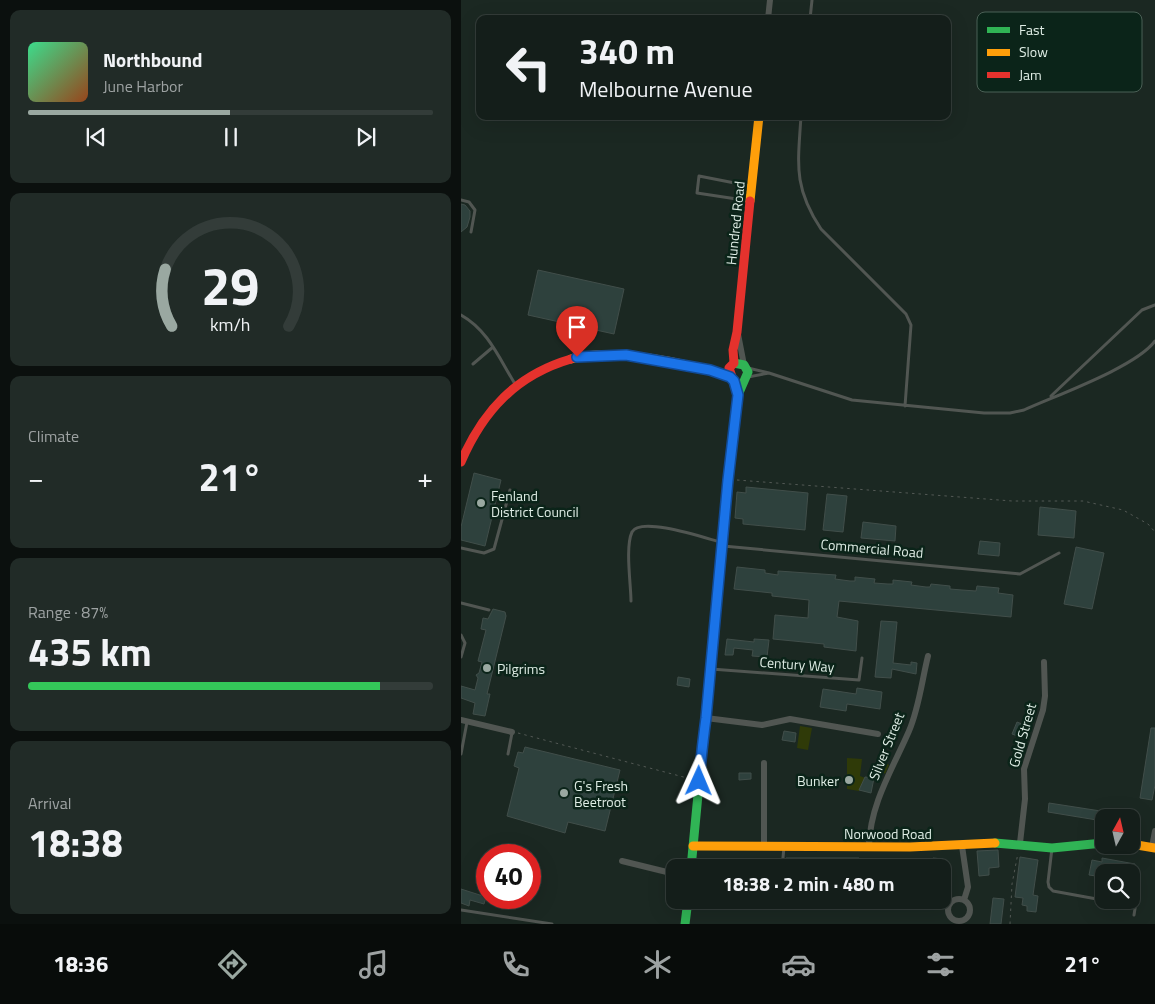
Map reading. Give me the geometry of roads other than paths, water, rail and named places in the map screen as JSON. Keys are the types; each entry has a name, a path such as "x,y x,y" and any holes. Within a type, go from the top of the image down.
{"street":[{"path":"768,15 769,0"},
{"name":"Hundred Road","path":"738,395 732,379 733,350 737,332 759,120"},
{"name":"Hundred Road","path":"693,846 699,781 699,755 703,748 728,480 738,395 746,373 737,332"},
{"path":"461,462 481,419 497,400 515,385 539,370 559,362 599,354 626,355 710,370 732,379 746,373"},
{"path":"710,370 732,365 746,373"},
{"name":"Silver Street","path":"869,846 876,807 891,766 910,729 928,656"},
{"name":"Gold Street","path":"1020,843 1025,800 1023,769 1043,710 1045,696 1044,662"},
{"path":"706,718 762,726 790,719 877,734"},
{"path":"464,720 513,732"},
{"path":"764,763 764,846"},
{"path":"1140,846 1153,848 1155,831"},
{"name":"Norwood Road","path":"693,846 962,846 1020,843 1052,848 1095,844"},
{"path":"692,859 693,846"},
{"path":"962,846 968,887 964,900"},
{"path":"622,861 666,872"},
{"path":"685,924 687,909"}],"lane":[{"path":"810,15 812,0"},
{"path":"801,120 798,179 811,213 821,229 906,314 911,325 905,406"},
{"path":"751,201 697,193 699,176 752,187"},
{"path":"461,200 469,202 475,210 471,232"},
{"path":"1048,399 1142,310 1155,304"},
{"path":"461,315 476,323 515,385"},
{"path":"746,373 769,373 852,400 985,414 1011,413 1048,399 1133,361 1150,348 1155,341"},
{"path":"473,364 493,348"},
{"path":"746,373 769,373"},
{"path":"461,548 484,553 493,549 510,490"},
{"name":"Commercial Road","path":"631,601 630,546 632,532 641,525 655,526 723,544 1020,574 1059,553"},
{"path":"461,603 489,610"},
{"path":"461,635 465,643 461,657"},
{"name":"Century Way","path":"710,669 859,680 862,658"},
{"path":"461,754 464,720"},
{"path":"508,754 513,732"},
{"path":"783,859 784,846"},
{"path":"1052,848 1049,887 1060,894 1095,900"},
{"path":"1134,915 1135,909"},
{"path":"461,910 552,924"}],"place":[{"name":"Fenland District Council","path":"481,503"},
{"name":"Pilgrims","path":"487,668"},
{"name":"Bunker","path":"849,780"},
{"name":"G's Fresh Beetroot","path":"564,793"}]}
